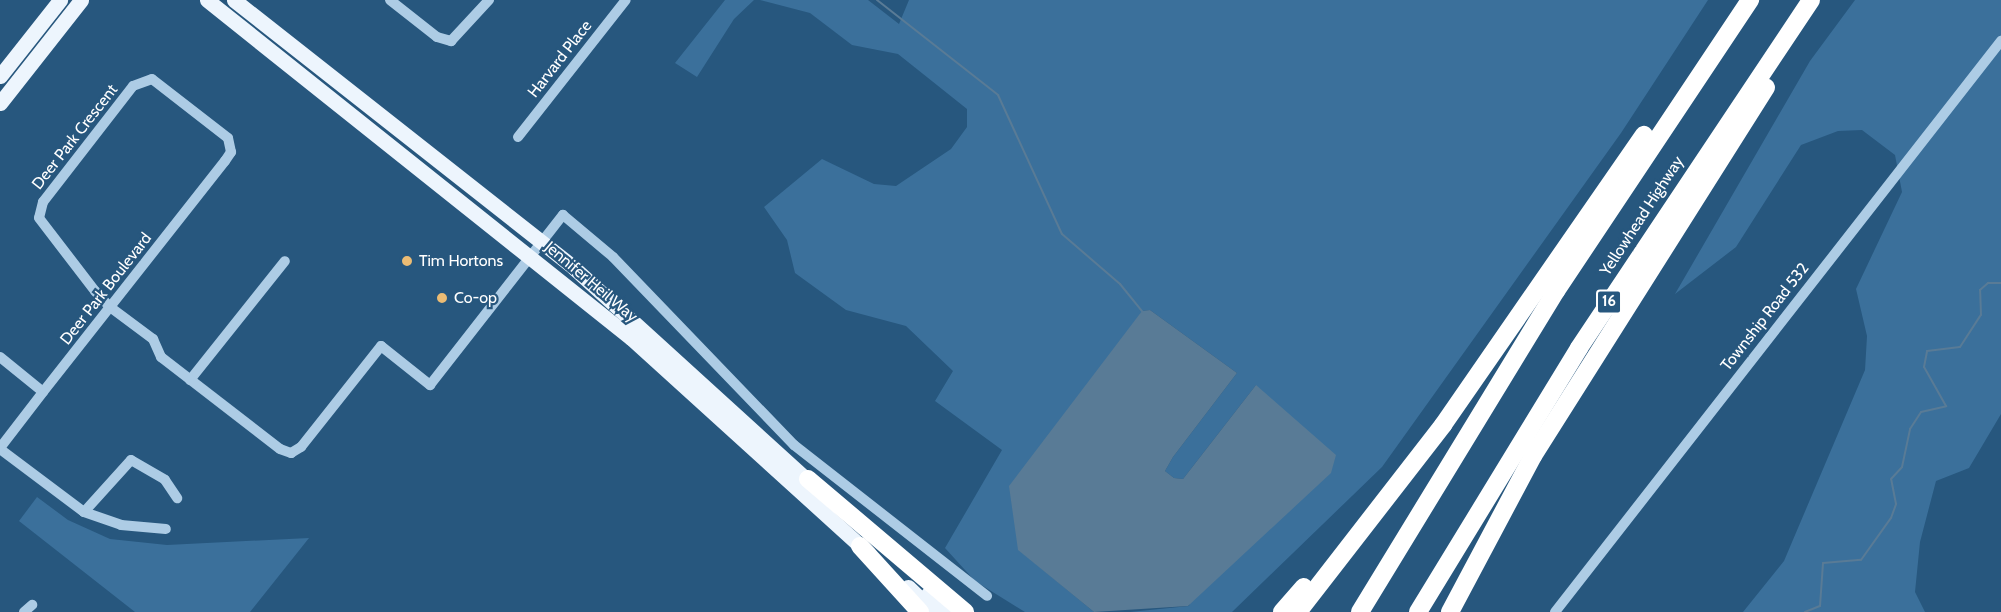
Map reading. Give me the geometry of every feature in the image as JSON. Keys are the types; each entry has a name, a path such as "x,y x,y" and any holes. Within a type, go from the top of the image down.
{"highway":[{"name":"Yellowhead Highway","path":"1360,612 1556,291 1750,0"},
{"name":"Yellowhead Highway","path":"1418,612 1579,348 1811,0"},
{"path":"1450,612 1533,456 1819,0"},
{"path":"1298,612 1372,518 1688,76 1720,44"},
{"path":"808,479 965,612"},
{"path":"1282,612 1372,518"},
{"path":"860,546 920,612"}],"main road":[{"path":"0,76 60,0"},
{"path":"0,103 81,0"},
{"name":"Jennifer Heil Way","path":"207,0 532,257 699,397 934,612"},
{"name":"Jennifer Heil Way","path":"234,0 543,243 808,479 948,612"}],"street":[{"path":"390,0 437,37 451,41 489,0"},
{"name":"Harvard Place","path":"518,137 626,0"},
{"name":"Township Road 532","path":"1555,612 2001,41"},
{"name":"Deer Park Crescent","path":"110,307 43,224 38,213 43,202 141,80 157,82 231,147"},
{"name":"Deer Park Boulevard","path":"0,448 231,147"},
{"name":"Jennifer Heil Way","path":"543,243 563,215 613,257 794,444 987,596"},
{"path":"110,307 153,339 161,357 291,453 381,346 430,385 543,243"},
{"path":"190,380 285,261"},
{"path":"0,357 43,392"},
{"path":"0,448 84,512 121,525 166,529"},
{"path":"84,512 131,460 165,480 177,498"}],"shaded area":[{"path":"725,0 754,0 734,19 697,77 675,63"},
{"path":"760,0 868,0 899,24 909,0 1708,0 1621,133 1382,467 1232,612 1130,612 1189,606 1256,385 1183,479 1174,478 1165,471 1173,457 1237,373 1150,310 1142,311 1019,550 1094,612 1025,612 975,581 945,548 1002,450 935,401 953,371 906,326 846,310 795,273 787,240 764,207 822,159 874,184 896,186 951,149 967,127 967,109 898,54 852,45 810,13"},
{"path":"1855,0 2001,0 2001,414 1969,468 1936,481 1920,542 1915,592 1925,612 1743,612 1784,561 1865,370 1867,336 1856,289 1902,192 1895,155 1862,130 1838,131 1801,145 1736,247 1675,294 1810,61"},
{"path":"1150,310 1237,373 1173,457 1165,471 1174,478 1183,479 1256,385 1336,455 1331,473 1188,606 1094,612 1018,550 1009,486 1142,311"},
{"path":"37,497 68,520 110,539 167,545 309,538 250,612 135,612 19,521"}],"waterway":[{"path":"877,0 998,95 1062,234 1120,284 1142,311"},
{"path":"1805,612 1820,606 1823,563 1861,560 1891,518 1896,504 1891,479 1902,467 1910,429 1921,412 1946,406 1924,367 1927,351 1960,347 1981,315 1980,290 1988,283 2001,283"}],"place":[{"name":"Tim Hortons","path":"407,261"},
{"name":"Co-op","path":"442,298"}]}
